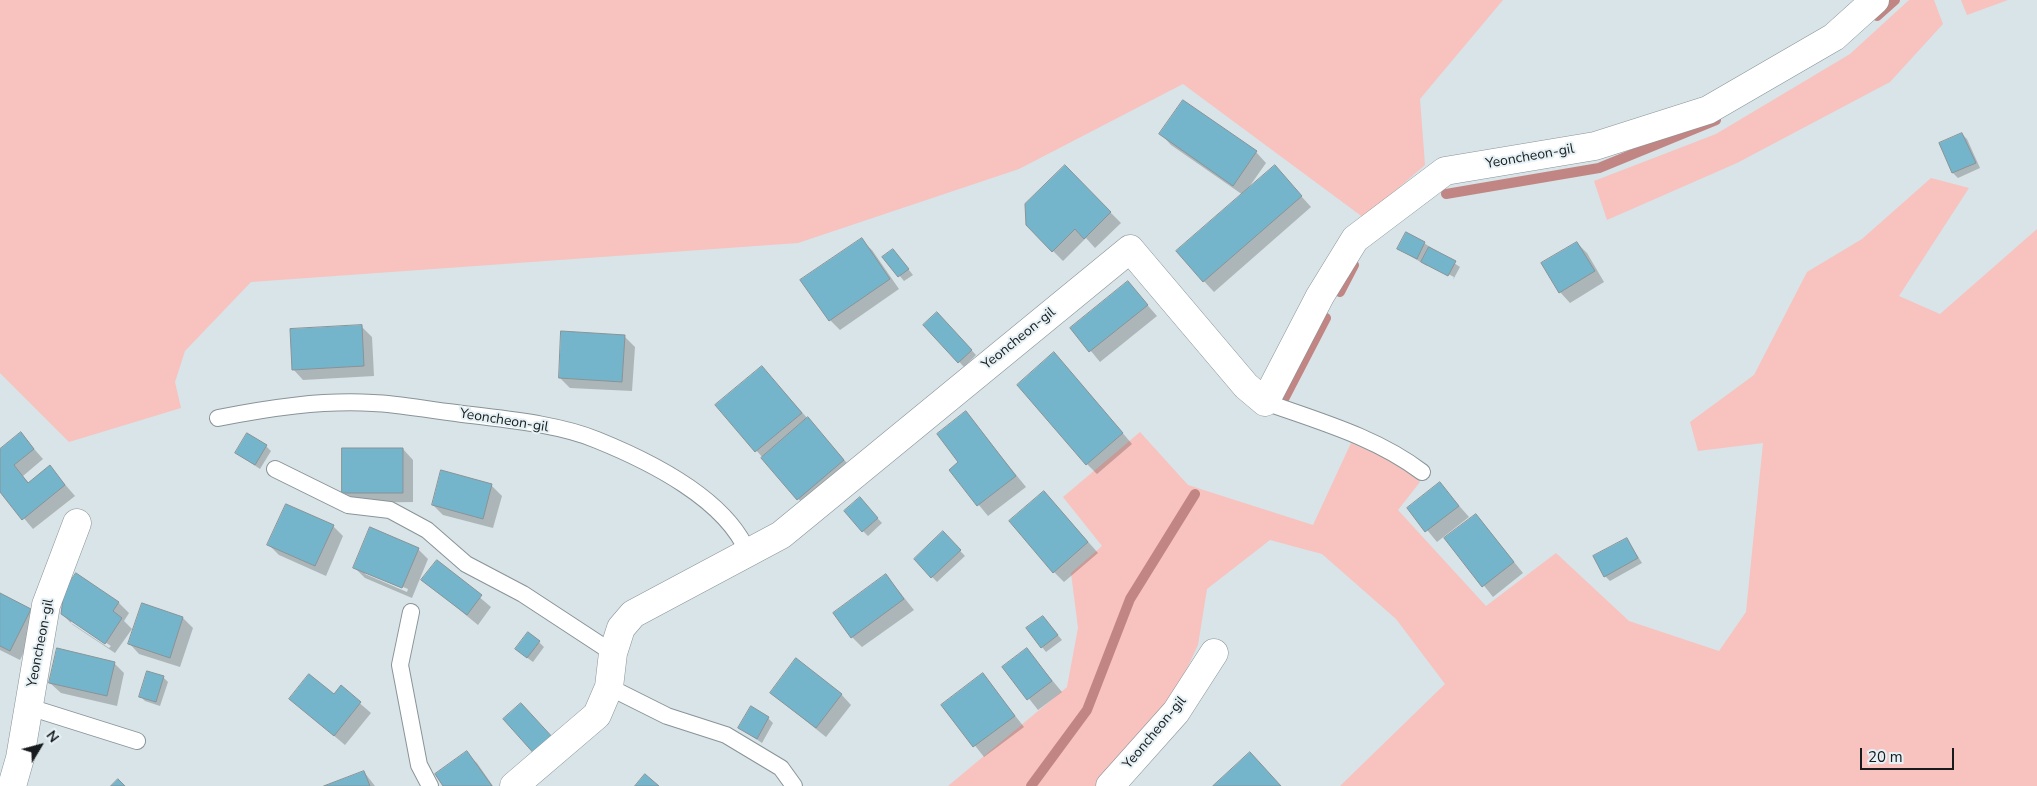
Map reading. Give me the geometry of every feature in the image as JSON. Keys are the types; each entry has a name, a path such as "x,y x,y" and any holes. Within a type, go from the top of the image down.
{"street":[{"name":"Yeoncheon-gil","path":"514,786 597,714 609,688 613,653 621,628 633,614 781,534 1130,250 1246,386 1264,402 1320,296 1355,239 1445,171 1595,146 1708,110 1834,37 1875,0"},
{"name":"Yeoncheon-gil","path":"12,786 20,758 46,604 77,524"},
{"name":"Yeoncheon-gil","path":"1110,786 1176,712 1214,652"}],"lane":[{"name":"Yeoncheon-gil","path":"1264,402 1352,434 1400,455 1422,472"},
{"name":"Yeoncheon-gil","path":"218,418 283,407 373,403 531,423 587,437 660,471 706,498 742,540 748,553"},
{"path":"275,469 348,505 390,510 427,530 466,564 523,594 613,653"},
{"path":"411,612 400,665 419,765 430,786"},
{"path":"609,688 667,716 726,735 781,768 794,786"},
{"name":"Yeoncheon-gil","path":"29,707 137,741"}],"shaded area":[{"path":"0,0 1503,0 1420,99 1425,165 1364,218 1183,84 1019,169 798,243 251,282 185,351 175,382 181,408 69,442 0,373"},
{"path":"1909,0 1934,0 1943,24 1890,82 1737,163 1607,220 1594,181 1716,134 1850,54"},
{"path":"1961,0 2008,0 1967,15"},
{"path":"1931,178 1969,188 1899,296 1940,314 2037,229 2037,786 1340,786 1445,684 1396,619 1322,554 1270,540 1207,589 1198,645 1168,709 1103,786 948,786 1067,687 1078,628 1071,573 1102,546 1063,497 1140,432 1188,485 1313,525 1351,443 1395,462 1420,482 1398,510 1486,606 1556,553 1629,621 1719,651 1746,612 1763,443 1698,451 1690,422 1754,375 1807,272 1862,239"}],"building":[{"path":"1183,100 1257,151 1233,186 1159,134"},
{"path":"1962,133 1976,163 1952,173 1939,143"},
{"path":"1065,165 1111,212 1084,239 1075,229 1052,252 1026,225 1025,204"},
{"path":"1275,165 1302,196 1203,282 1176,251"},
{"path":"1406,232 1425,242 1417,259 1397,249"},
{"path":"862,238 890,279 829,321 800,280"},
{"path":"1577,242 1595,271 1559,293 1541,263"},
{"path":"1429,247 1456,261 1448,276 1421,262"},
{"path":"893,249 909,269 898,277 882,257"},
{"path":"1128,281 1148,305 1089,352 1070,328"},
{"path":"937,312 972,350 958,363 923,325"},
{"path":"362,325 364,366 292,370 290,329"},
{"path":"561,331 625,335 622,382 559,378"},
{"path":"1054,352 1123,433 1086,465 1017,385"},
{"path":"762,366 802,413 755,452 715,405"},
{"path":"966,411 1016,476 977,506 949,470 958,462 937,434"},
{"path":"808,417 844,460 797,500 761,458"},
{"path":"21,432 34,449 14,465 28,483 50,465 65,485 22,520 0,492 0,449"},
{"path":"247,433 267,445 255,465 235,453"},
{"path":"342,448 403,448 403,493 342,493"},
{"path":"441,470 492,484 483,519 432,505"},
{"path":"1440,482 1459,506 1425,532 1407,508"},
{"path":"1044,491 1088,542 1053,573 1009,521"},
{"path":"860,497 878,518 862,532 844,511"},
{"path":"286,504 334,525 315,566 267,545"},
{"path":"1476,514 1514,562 1482,587 1444,538"},
{"path":"370,527 419,548 402,588 353,568"},
{"path":"943,531 961,550 931,578 914,559"},
{"path":"1627,538 1638,558 1604,577 1593,556"},
{"path":"437,560 482,595 467,615 421,580"},
{"path":"76,573 119,602 113,611 122,618 105,644 61,614 64,591"},
{"path":"886,574 904,599 851,638 833,613"},
{"path":"0,593 31,609 10,651 0,646"},
{"path":"142,603 183,617 170,658 128,644"},
{"path":"1043,616 1058,635 1041,648 1026,628"},
{"path":"528,632 540,641 527,658 515,649"},
{"path":"57,648 115,662 107,696 49,683"},
{"path":"1027,648 1052,681 1027,700 1002,667"},
{"path":"796,658 842,694 816,728 770,693"},
{"path":"147,671 164,676 156,702 139,697"},
{"path":"983,673 1015,716 973,747 941,705"},
{"path":"309,674 334,694 341,685 361,702 334,736 289,699"},
{"path":"521,703 555,740 537,757 503,719"},
{"path":"751,706 769,717 757,739 738,728"},
{"path":"467,751 492,786 443,786 435,774"},
{"path":"1250,752 1281,786 1213,786"},
{"path":"364,771 370,786 324,786"},
{"path":"645,774 659,786 635,786"},
{"path":"118,779 125,786 111,786"}],"waterway":[{"path":"1877,16 1895,0"},
{"path":"1446,194 1599,168 1716,120"},
{"path":"1340,292 1354,265"},
{"path":"1283,401 1326,318"},
{"path":"1031,786 1087,710 1130,599 1195,494"}]}
